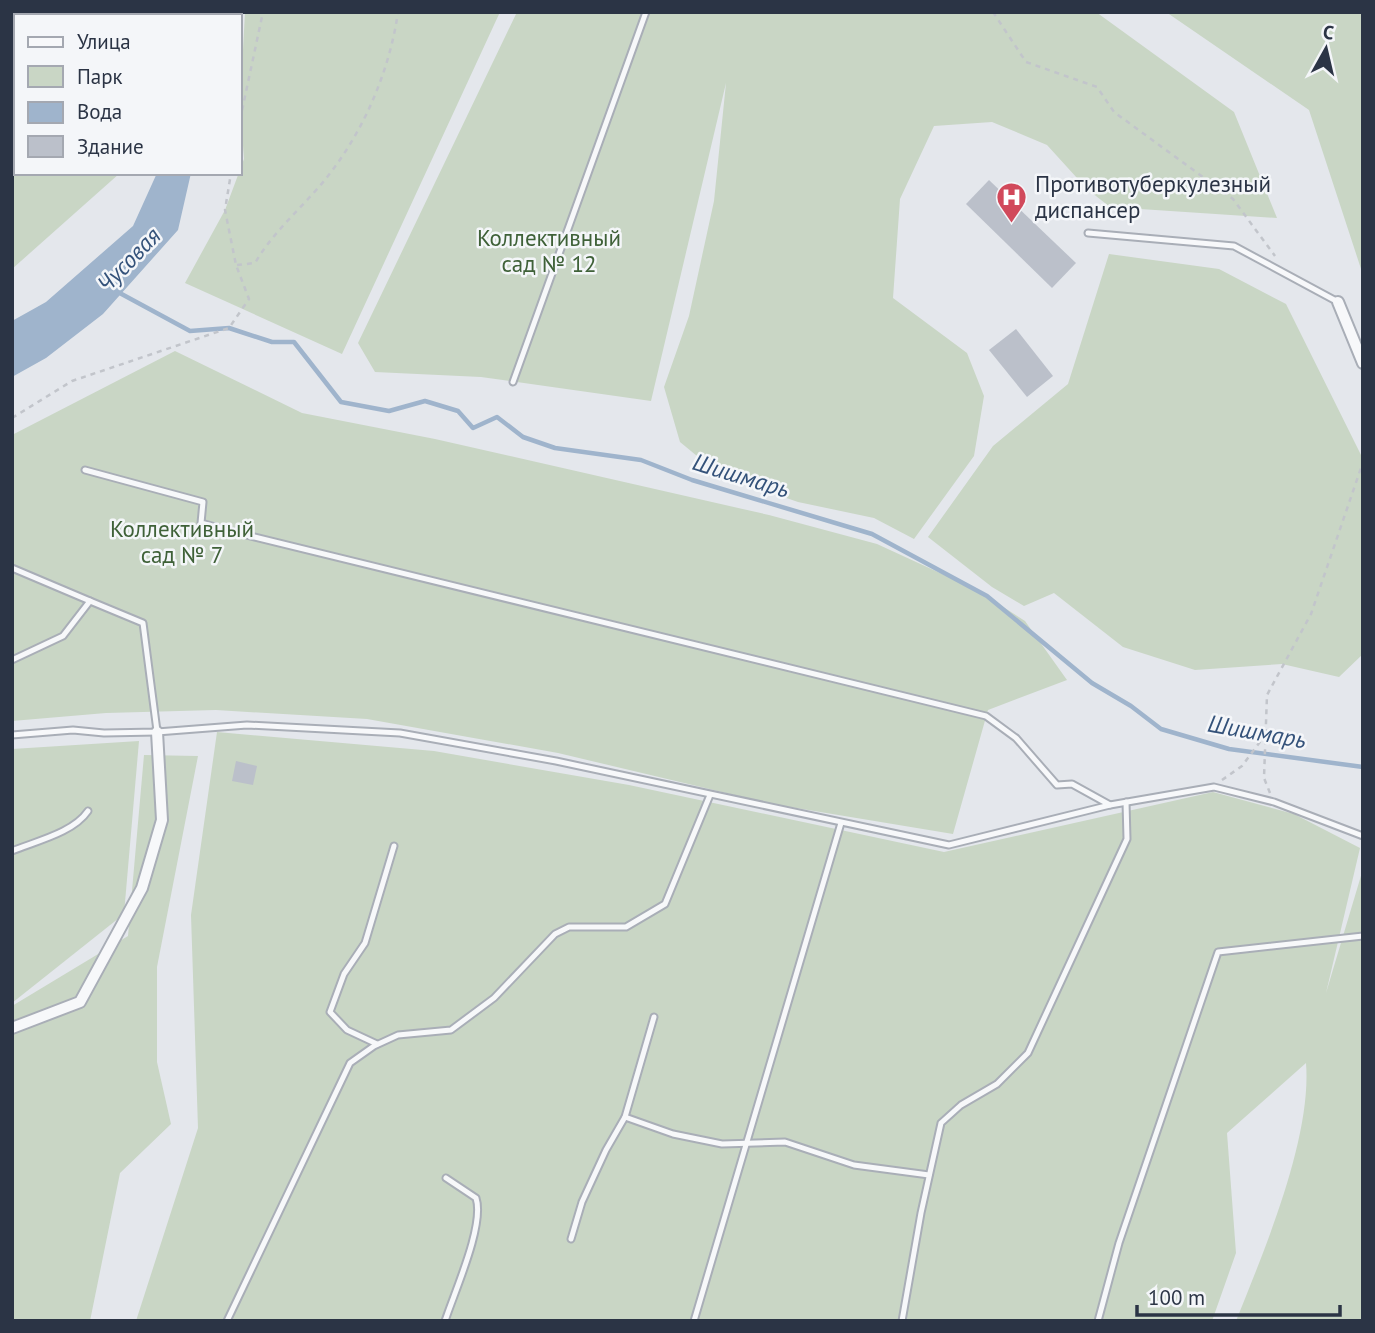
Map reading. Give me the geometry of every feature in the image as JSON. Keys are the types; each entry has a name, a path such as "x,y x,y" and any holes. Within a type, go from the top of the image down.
{"street":[{"path":"1338,302 1363,363"},
{"path":"12,1028 80,1002 142,888 162,820 157,732"}],"lane":[{"path":"513,382 646,12"},
{"path":"1088,233 1234,246 1338,302"},
{"path":"85,470 203,502 201,523 522,601 815,677 986,716 1016,738 1057,786 1072,785 1110,805"},
{"path":"12,568 143,623 157,732"},
{"path":"12,660 63,636 90,601"},
{"path":"12,734 73,730 104,733 157,732 247,725 400,733 556,761 948,845 1110,805 1214,787 1273,803 1363,836"},
{"path":"227,1321 350,1063 377,1044 398,1035 451,1030 494,998 555,934 569,927 626,927 665,904 710,795"},
{"path":"902,1321 941,1123 961,1105 997,1084 1028,1053 1127,839 1126,802"},
{"path":"12,851 64,830 82,820 88,811"},
{"path":"694,1321 841,823"},
{"path":"377,1044 347,1030 330,1012 344,974 365,943 394,846"},
{"path":"1098,1321 1119,1243 1218,952 1363,936"},
{"path":"571,1239 582,1202 625,1117 653,1017"},
{"path":"625,1117 685,1137 722,1144 785,1142 854,1165 929,1175"},
{"path":"445,1321 475,1228 478,1208 476,1198 446,1178"}],"path":[{"path":"242,111 263,12"},
{"path":"236,265 255,263 266,243 320,186 355,137 388,62 398,12"},
{"path":"993,12 1026,61 1097,87 1114,112 1233,199 1279,262"},
{"path":"12,418 72,382 229,328 249,299 236,265 225,210 231,175"},
{"path":"1273,803 1264,778 1267,695 1311,614 1363,461"},
{"path":"1214,787 1242,766 1266,733"}],"green space":[{"path":"12,12 142,12 14,14 14,175 118,175 12,269"},
{"path":"245,12 500,12 342,354 185,283 225,210 238,175 242,175"},
{"name":"Коллективный сад № 12","path":"517,12 1096,12 1234,112 1277,218 1110,207 1087,189 1047,145 992,122 934,126 900,199 893,298 967,353 984,396 974,456 914,539 874,518 798,502 720,475 680,442 664,387 689,316 714,201 726,83 651,401 481,377 375,372 358,343"},
{"path":"1166,12 1363,12 1363,275 1309,110"},
{"path":"1109,254 1219,269 1286,304 1363,459 1363,654 1339,677 1282,664 1195,670 1123,647 1054,593 1024,606 992,587 928,537 993,446 1068,384"},
{"name":"Коллективный сад № 7","path":"175,351 302,413 435,439 769,515 877,544 977,590 1025,621 1067,680 988,710 953,834 772,804 558,753 367,719 216,710 106,713 12,721 12,435"},
{"path":"217,732 434,751 629,785 944,852 1213,792 1294,814 1360,848 1326,993 1363,869 1363,1321 1236,1321 1272,1228 1294,1159 1306,1093 1306,1063 1227,1133 1236,1253 1212,1321 136,1321 198,1128 191,915"},
{"path":"139,741 124,914 12,1003 12,749"},
{"path":"144,755 198,756 157,967 157,1062 171,1124 120,1173 90,1321 12,1321 12,1006 128,936"}],"water":[{"name":"Чусовая","path":"156,175 191,175 178,230 103,314 46,358 12,377 12,321 46,302 133,226"}],"building":[{"path":"989,180 1076,263 1052,288 966,204"},
{"path":"1016,329 1053,376 1027,397 989,350"},
{"path":"236,761 257,766 253,785 232,781"}],"waterway":[{"name":"Шишмарь","path":"116,291 190,331 229,328 272,342 294,342 341,402 389,411 425,401 458,411 473,428 497,417 523,437 555,448 641,460 692,480 872,534 987,596 1092,683 1131,706 1161,729 1229,749 1363,767"}],"place":[{"name":"Противотуберкулезный диспансер","path":"1012,224"}]}
